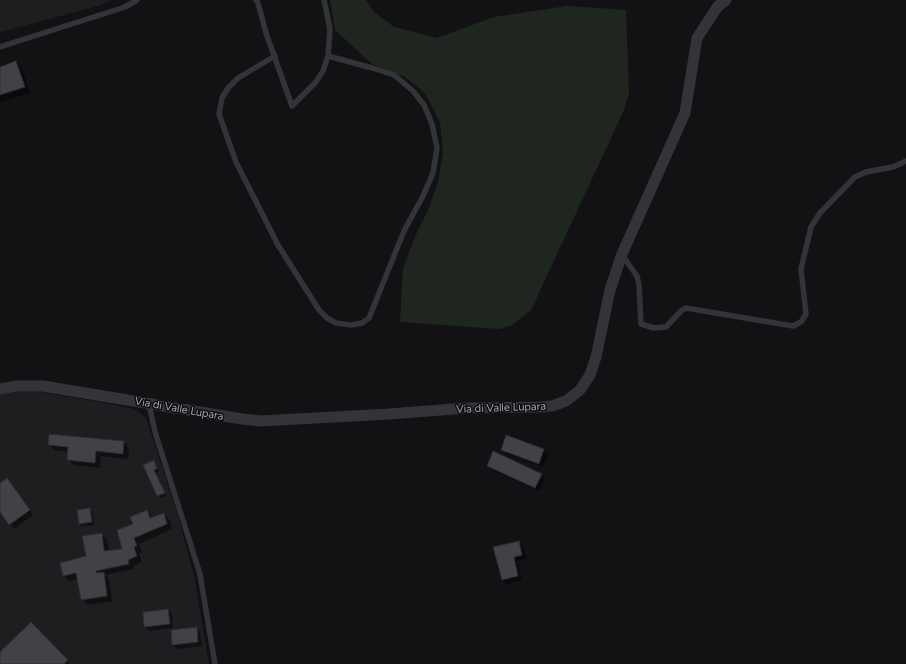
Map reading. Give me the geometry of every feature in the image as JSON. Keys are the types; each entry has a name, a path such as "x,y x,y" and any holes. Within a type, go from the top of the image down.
{"street":[{"name":"Via di Valle Lupara","path":"0,389 17,386 43,386 260,421 467,408 552,406 566,401 580,390 590,374 596,357 610,290 622,254 685,113 697,38 718,6 726,0"}],"lane":[{"path":"0,47 125,7 137,0"},
{"path":"256,0 292,106 315,83 323,71 328,56 330,29 324,0"},
{"path":"275,56 238,78 228,88 222,98 219,114 236,162 278,245 319,310 336,323 352,325 362,323 369,318 404,231 423,196 433,173 437,148 432,124 424,104 413,91 394,76 376,69 328,56"},
{"path":"622,254 637,276 639,285 641,324 654,328 666,327 681,311 686,308 793,326 801,322 806,314 801,269 811,227 820,213 855,177 866,172 892,167 906,161"},
{"path":"148,404 155,432 200,574 215,664"}],"shaded area":[{"path":"0,0 112,0 98,6 0,32"},
{"path":"330,0 366,0 374,12 394,27 437,38 494,17 567,6 626,10 629,93 624,110 531,310 512,325 500,329 400,322 403,268 415,237 428,210 438,182 443,153 440,122 425,93 405,77 372,64 335,30"},
{"path":"35,391 134,409 146,418 176,509 194,576 209,664 0,664 0,393"}],"building":[{"path":"16,61 25,87 0,95 0,67"},
{"path":"49,434 124,441 123,454 96,451 95,463 67,460 68,447 48,445"},
{"path":"506,435 544,449 539,464 501,450"},
{"path":"493,451 542,474 535,488 487,466"},
{"path":"154,460 157,469 154,470 165,493 157,496 143,465"},
{"path":"7,478 30,510 9,525 0,512 0,483"},
{"path":"90,508 92,522 79,524 77,510"},
{"path":"147,510 150,518 164,513 167,524 134,538 137,546 134,547 137,556 128,560 129,564 96,571 96,573 104,572 107,596 81,600 76,573 63,576 60,563 86,556 82,536 102,533 104,551 122,549 117,530 133,524 130,517"},
{"path":"519,541 522,555 514,557 518,576 502,580 493,547"},
{"path":"168,609 170,624 144,627 143,612"},
{"path":"31,622 68,660 64,664 0,664 0,652"},
{"path":"197,627 198,642 172,645 171,630"}]}
